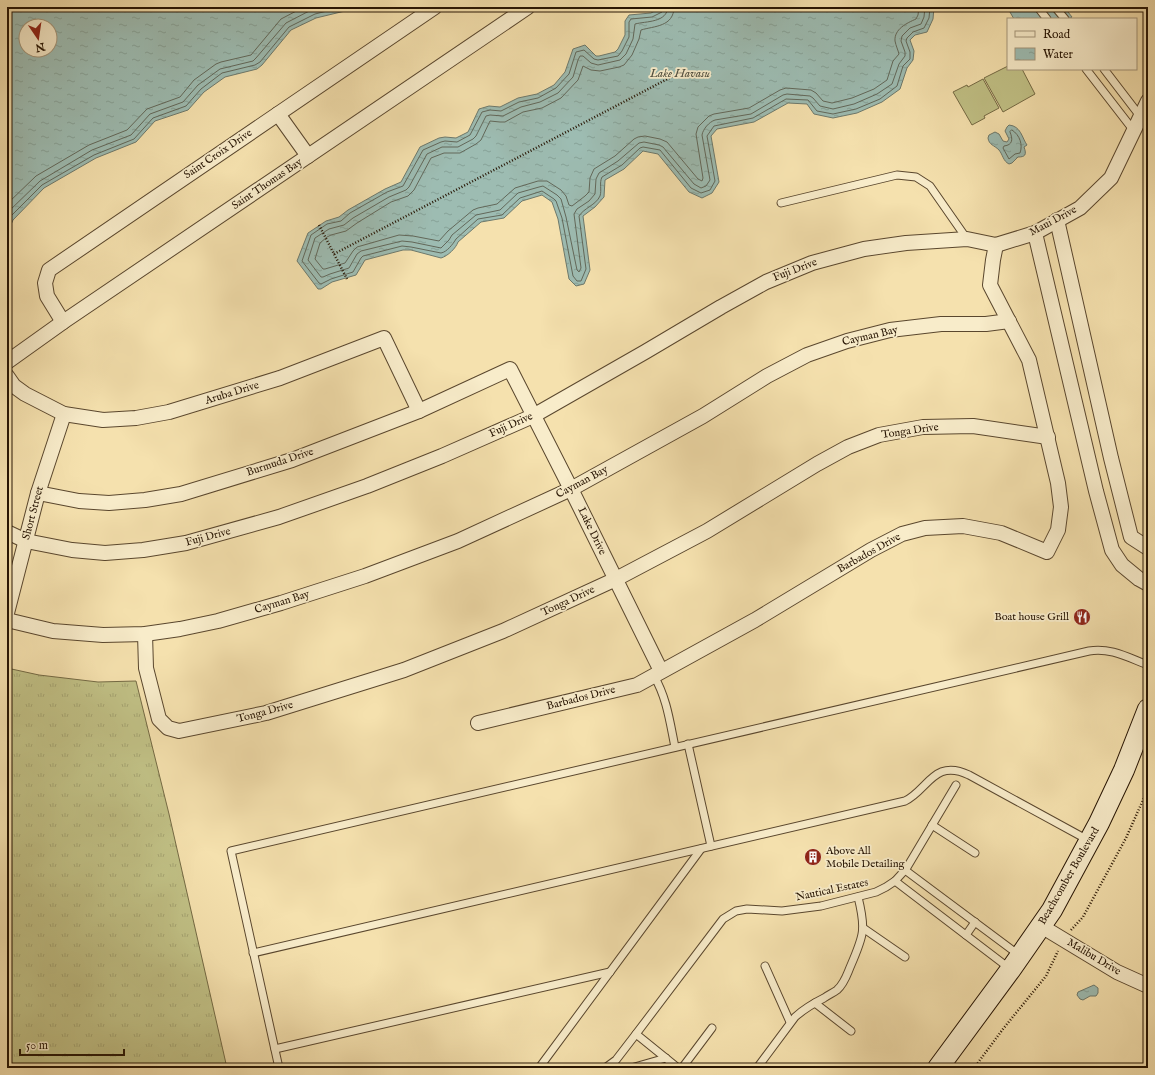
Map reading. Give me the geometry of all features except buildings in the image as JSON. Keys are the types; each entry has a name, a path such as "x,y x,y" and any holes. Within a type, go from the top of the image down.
{"street":[{"name":"Saint Croix Drive","path":"63,322 47,296 45,283 49,270 435,7"},
{"name":"Saint Thomas Bay","path":"7,362 63,322 528,7"},
{"name":"Maui Drive","path":"996,245 1035,233 1080,208 1111,178 1148,101"},
{"path":"278,114 308,156"},
{"path":"1057,220 1111,458 1131,537 1148,548"},
{"path":"1035,233 1096,491 1112,550 1122,564 1139,579 1148,584"},
{"name":"Fuji Drive","path":"7,532 26,541 72,550 105,553 142,550 186,543 279,517 366,486 442,456 533,416 766,282 812,263 864,249 906,243 967,239 996,245"},
{"name":"Barbados Drive","path":"478,723 637,685 756,620 870,550 902,534 925,528 963,526 1001,534 1047,552 1058,530 1061,507 1058,483 1029,360 990,285 996,245"},
{"name":"Cayman Bay","path":"145,634 180,630 281,603 365,576 458,541 571,489 703,416 767,376 807,355 847,341 890,330 941,324 986,324 1009,321"},
{"name":"Aruba Drive","path":"7,376 14,386 25,394 64,414 103,420 136,418 168,412 280,378 384,338 418,411"},
{"name":"Lake Drive","path":"510,369 616,579 658,674"},
{"name":"Burmuda Drive","path":"38,493 79,501 109,503 145,500 181,494 292,460 418,411 510,369"},
{"name":"Short Street","path":"7,613 38,493 64,414"},
{"name":"Tonga Drive","path":"145,634 146,668 159,719 168,728 180,731 266,713 404,670 503,631 616,579 707,531 817,464 848,447 879,435 923,427 973,426 1048,438"},
{"path":"7,620 53,631 103,635 145,634"},
{"name":"Beachcomber Boulevard","path":"938,1068 1016,963 1052,910 1090,841 1124,770 1148,709"},
{"name":"Malibu Drive","path":"1041,926 1117,972 1148,986"}],"lane":[{"path":"1055,7 1064,18"},
{"path":"1040,10 1046,18"},
{"path":"1087,70 1134,131"},
{"path":"1105,70 1140,116"},
{"path":"781,203 897,175 916,177 930,186 967,239"},
{"path":"279,1068 231,851 1093,650 1113,652 1148,665"},
{"path":"658,674 675,747"},
{"path":"688,744 711,846"},
{"path":"254,953 905,801 913,796 933,776 941,772 952,770 969,775 1090,841"},
{"name":"Nautical Estates","path":"605,1068 616,1060 720,921 726,916 736,911 747,909 782,911 821,906 881,890 895,881 905,870 956,785"},
{"path":"932,825 975,853"},
{"path":"539,1068 701,849"},
{"path":"905,870 975,922 1016,963"},
{"path":"895,881 966,935 1016,963"},
{"path":"757,1068 790,1022 800,1013 837,990 845,980 860,943 863,928 858,897"},
{"path":"966,935 975,922"},
{"path":"863,928 905,958"},
{"path":"765,966 790,1022"},
{"path":"275,1049 610,972"},
{"path":"815,1003 851,1031"},
{"path":"682,1068 712,1028"},
{"path":"636,1034 678,1068"},
{"path":"630,1068 666,1058"}],"path":[{"path":"334,254 673,76"},
{"path":"318,225 347,279"}],"green space":[{"path":"1007,66 1007,70 1023,70 1035,94 1003,112 984,78"},
{"path":"983,79 999,108 984,116 985,118 972,125 953,92 967,85 968,87"},
{"path":"7,668 39,675 98,682 136,681 169,814 227,1068 7,1068"}],"water":[{"path":"7,7 349,7 345,11 316,18 291,30 257,69 225,77 204,92 188,110 155,121 136,142 96,158 44,188 13,220 7,234"},
{"name":"Lake Havasu","path":"662,7 934,7 933,19 927,32 915,35 910,40 914,51 913,60 907,68 900,89 882,102 857,113 833,118 814,114 807,104 788,103 754,122 717,129 711,136 719,182 712,193 702,198 689,192 658,154 643,151 624,169 605,180 604,197 595,207 583,216 590,270 584,284 576,286 569,279 558,219 552,202 542,195 522,201 504,218 481,222 458,242 451,252 444,257 441,258 411,250 403,250 365,260 356,275 332,282 321,289 318,289 297,261 308,233 326,221 339,217 348,210 385,189 401,182 420,147 439,138 456,138 468,132 479,109 489,106 500,107 518,98 537,94 554,85 565,72 573,49 585,45 596,56 615,52 625,35 625,21 629,15 651,13"},
{"path":"1007,7 1064,7 1072,17 1070,18 1013,18"},
{"path":"1009,125 1019,130 1027,145 1024,147 1025,155 1018,157 1009,164 1004,160 999,150 989,142 988,138 989,135 995,132 999,134 1003,141 1007,142 1009,139 1005,131"},
{"path":"1094,985 1098,988 1098,993 1096,996 1090,996 1083,1000 1080,999 1077,995 1078,992"}],"place":[{"name":"Boat house Grill","path":"1082,617"},
{"name":"Above All Mobile Detailing","path":"813,857"}]}
